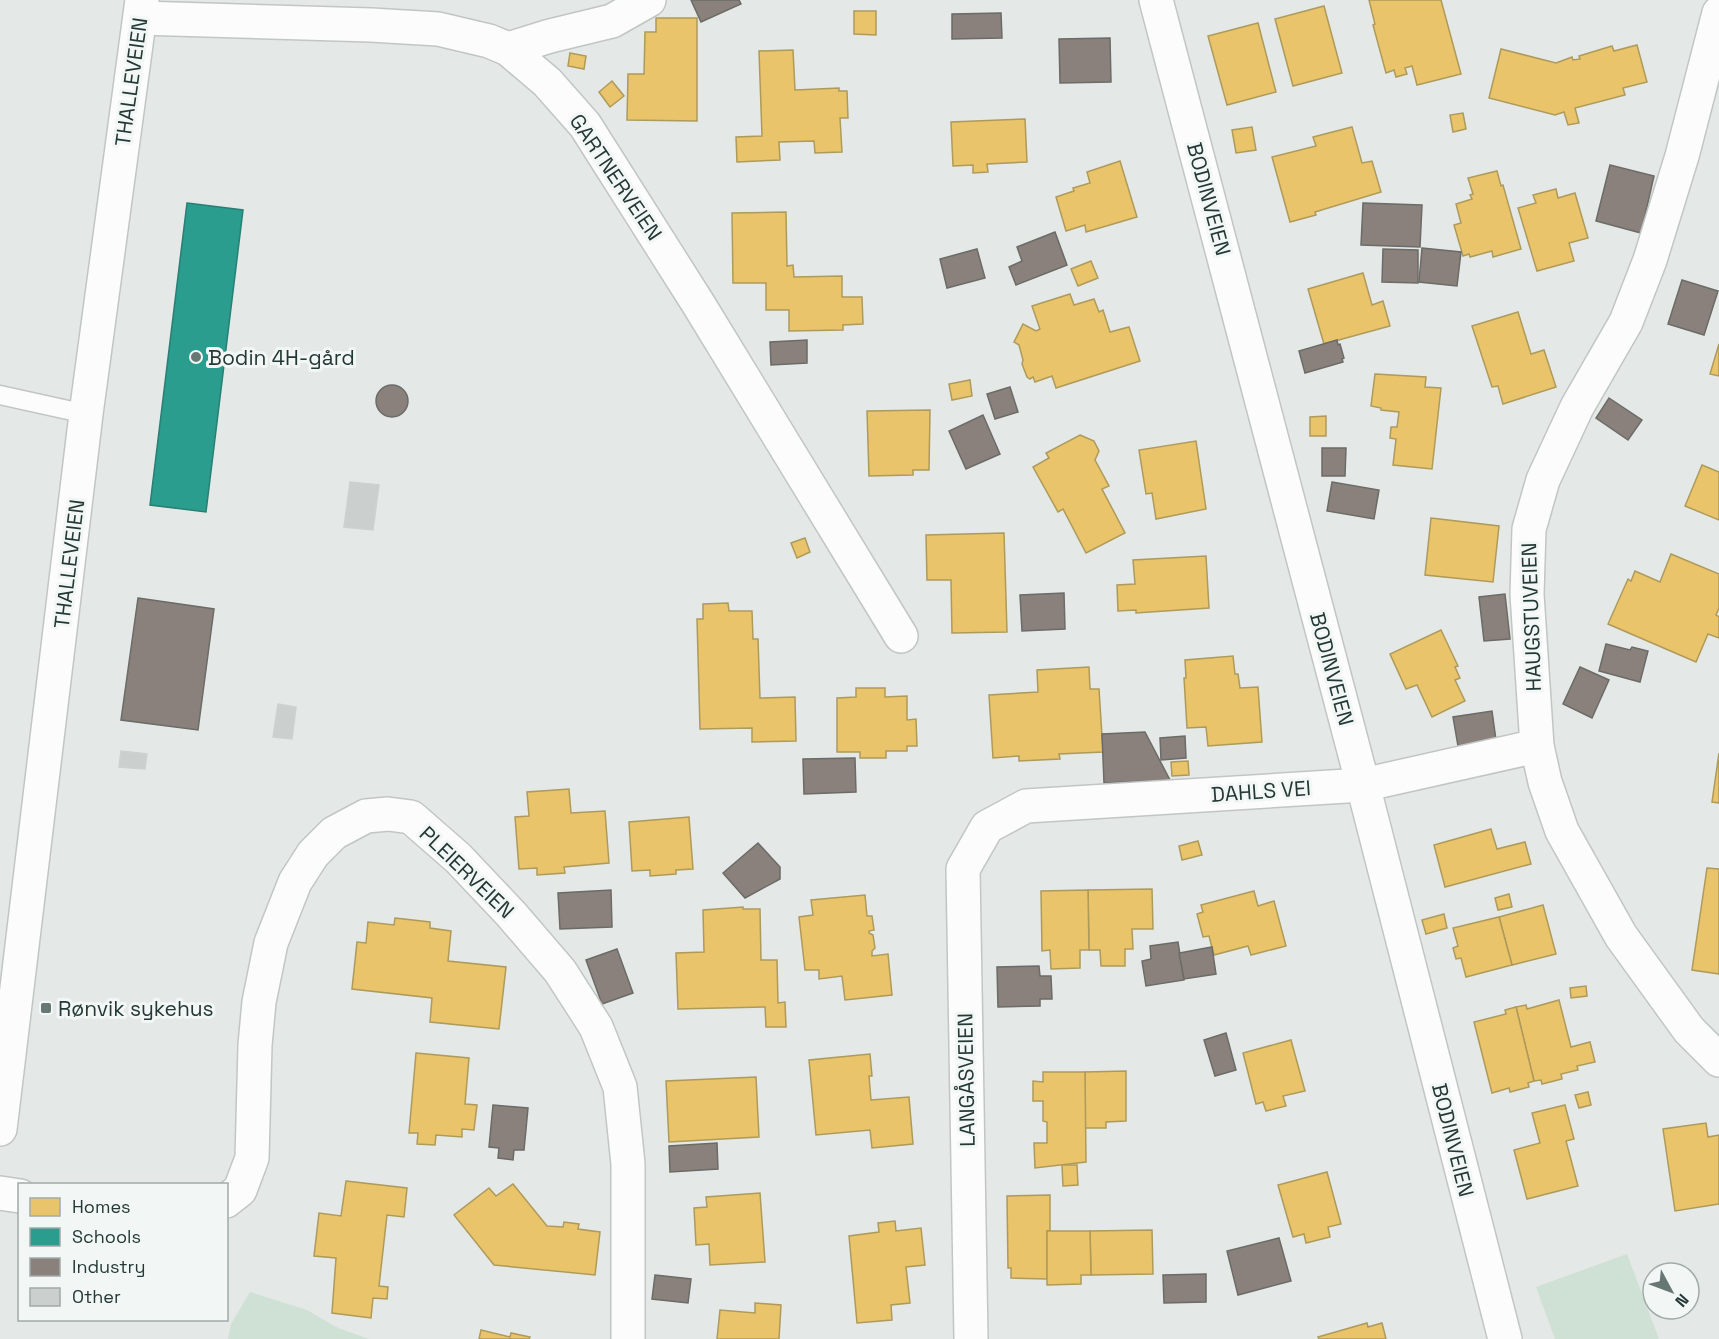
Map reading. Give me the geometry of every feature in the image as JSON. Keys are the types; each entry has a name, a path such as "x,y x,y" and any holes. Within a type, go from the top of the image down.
{"street":[{"path":"508,49 612,21 649,0"},
{"name":"BODINVEIEN","path":"1159,1 1505,1339"},
{"name":"GARTNERVEIEN","path":"141,9 438,29 489,41 508,49 548,82 585,125 699,305 901,636"},
{"name":"THALLEVEIEN","path":"0,1129 86,414 141,9"},
{"name":"HAUGSTUVEIEN","path":"1719,13 1682,156 1650,260 1626,322 1577,407 1543,480 1529,529 1527,594 1537,746 1545,782 1562,831 1622,936 1689,1030 1719,1060"},
{"name":"DAHLS VEI","path":"987,827 1026,806 1363,785 1537,746"},
{"name":"PLEIERVEIEN","path":"228,1199 240,1190 252,1158 255,1045 259,1002 271,943 295,882 313,854 334,833 366,816 388,814 411,817 458,858 511,914 560,970 596,1027 620,1087 628,1164 628,1339"},
{"name":"LANGÅSVEIEN","path":"971,1339 963,869 987,827"},
{"path":"0,1192 18,1196"}],"lane":[{"path":"0,395 86,414"}],"green space":[{"path":"1627,1254 1641,1291 1641,1321 1652,1321 1659,1339 1555,1339 1536,1287"},
{"path":"250,1292 307,1310 338,1328 369,1339 228,1339 231,1324"}],"building: Homes":[{"path":"1369,0 1441,0 1461,74 1417,85 1412,66 1405,68 1407,74 1396,77 1394,70 1386,73"},
{"path":"1324,6 1342,73 1293,86 1275,19"},
{"path":"854,11 876,11 876,35 854,34"},
{"path":"656,18 697,18 697,121 627,120 628,74 644,74 645,32 656,32"},
{"path":"1258,23 1276,92 1227,105 1208,36"},
{"path":"1637,45 1647,82 1623,88 1625,95 1575,108 1579,123 1568,125 1564,112 1555,115 1489,98 1501,49 1556,63 1572,57 1573,60 1580,59 1579,56 1612,46 1614,51"},
{"path":"793,50 795,90 839,88 839,91 847,91 848,118 840,118 842,152 815,153 814,141 779,142 780,160 737,162 736,137 762,136 759,51"},
{"path":"570,53 586,56 584,69 568,66"},
{"path":"612,81 624,96 610,107 599,92"},
{"path":"1463,113 1466,129 1453,132 1450,115"},
{"path":"1025,119 1027,162 987,164 988,172 973,173 973,165 953,166 951,122"},
{"path":"1252,127 1256,150 1236,153 1232,130"},
{"path":"1352,127 1362,163 1372,161 1381,192 1290,222 1272,157 1316,146 1313,137"},
{"path":"1120,161 1137,217 1086,232 1085,225 1066,231 1056,197 1074,191 1073,188 1090,183 1087,172"},
{"path":"1497,171 1521,249 1493,257 1492,251 1470,257 1469,254 1463,256 1454,225 1461,223 1456,204 1472,199 1470,195 1473,194 1468,178"},
{"path":"1556,189 1558,198 1575,193 1588,238 1569,243 1574,261 1537,271 1518,208 1536,203 1533,195"},
{"path":"786,212 787,266 793,265 794,277 842,276 842,297 862,297 863,324 843,325 843,330 789,331 789,310 766,310 766,283 733,283 732,213"},
{"path":"1091,261 1098,278 1078,286 1071,269"},
{"path":"1363,273 1372,305 1383,301 1390,326 1324,344 1308,289"},
{"path":"1070,294 1074,305 1094,299 1099,312 1103,310 1110,332 1129,327 1140,361 1056,388 1052,376 1035,382 1033,377 1030,379 1027,377 1019,345 1014,342 1023,324 1036,331 1040,329 1032,306"},
{"path":"1518,312 1531,354 1544,350 1556,387 1503,404 1498,386 1492,387 1472,326"},
{"path":"1719,344 1719,376 1710,374"},
{"path":"1375,374 1426,377 1425,387 1441,388 1432,469 1393,465 1396,439 1390,438 1391,427 1397,427 1399,412 1381,410 1381,408 1371,406"},
{"path":"970,380 972,396 952,400 949,384"},
{"path":"930,410 929,470 913,470 913,475 869,476 867,411"},
{"path":"1326,416 1326,436 1310,436 1310,417"},
{"path":"1080,435 1094,441 1099,451 1095,460 1109,486 1102,489 1125,533 1086,553 1063,509 1058,512 1033,467 1049,458 1046,453"},
{"path":"1196,441 1206,509 1156,519 1152,493 1146,494 1139,450"},
{"path":"1702,465 1719,472 1719,520 1685,506"},
{"path":"1431,518 1499,526 1493,582 1425,575"},
{"path":"1004,533 1007,632 952,633 951,580 927,580 926,535"},
{"path":"805,538 810,552 797,558 791,543"},
{"path":"1671,554 1719,574 1719,608 1716,615 1719,617 1719,638 1708,634 1696,662 1608,624 1628,579 1631,581 1635,571 1660,582"},
{"path":"1206,556 1209,608 1136,613 1136,610 1118,611 1117,585 1135,584 1133,560"},
{"path":"728,603 729,611 752,611 753,639 758,639 760,698 795,697 796,741 752,742 752,728 700,729 697,619 703,619 703,604"},
{"path":"1441,630 1458,666 1455,667 1460,678 1455,680 1465,701 1432,717 1417,685 1406,689 1390,654"},
{"path":"1233,656 1235,674 1238,674 1240,688 1258,687 1262,742 1208,746 1206,727 1187,728 1185,660"},
{"path":"1089,667 1090,689 1099,689 1103,752 1059,754 1060,759 1019,761 1019,756 993,758 989,695 1038,692 1037,670"},
{"path":"856,688 885,688 885,697 907,696 907,720 916,719 917,746 907,746 907,751 886,751 886,758 860,758 860,752 837,752 837,698 856,697"},
{"path":"1719,753 1719,803 1712,802"},
{"path":"1188,761 1189,775 1172,776 1171,762"},
{"path":"569,789 571,813 605,811 609,863 564,867 565,873 537,875 537,868 519,869 515,817 529,816 527,792"},
{"path":"689,817 693,869 676,870 676,874 650,876 650,870 632,871 629,822"},
{"path":"1491,829 1497,849 1525,842 1531,864 1445,887 1434,845"},
{"path":"1198,841 1202,855 1182,860 1179,846"},
{"path":"1707,868 1719,869 1719,974 1692,970"},
{"path":"1152,889 1153,929 1132,929 1133,949 1125,949 1125,966 1101,966 1100,950 1089,950 1088,890"},
{"path":"1088,890 1089,950 1080,950 1080,968 1051,969 1050,950 1042,951 1041,891"},
{"path":"1254,891 1258,906 1274,901 1286,946 1251,955 1248,946 1214,955 1209,936 1203,937 1197,914 1203,912 1201,905"},
{"path":"1509,894 1512,907 1498,910 1495,898"},
{"path":"865,895 867,916 872,916 874,930 869,931 873,935 875,948 872,956 888,954 892,995 845,1000 842,976 819,979 819,970 805,970 799,917 813,915 811,900"},
{"path":"1543,905 1556,954 1512,965 1499,917"},
{"path":"743,907 743,909 760,909 761,960 777,960 778,1003 785,1002 786,1027 766,1027 765,1007 678,1009 676,953 704,952 703,910"},
{"path":"1444,914 1447,928 1426,934 1422,920"},
{"path":"1499,917 1512,965 1466,977 1461,958 1456,959 1453,948 1458,946 1453,928"},
{"path":"395,918 430,922 430,928 451,931 448,961 506,967 499,1029 430,1022 432,998 352,989 357,942 366,943 368,922 394,925"},
{"path":"1586,986 1587,996 1571,998 1570,988"},
{"path":"1559,1000 1571,1047 1590,1042 1595,1062 1577,1066 1578,1070 1561,1074 1562,1079 1542,1084 1541,1080 1534,1081 1516,1007 1526,1005 1527,1009"},
{"path":"1516,1007 1534,1081 1528,1083 1529,1087 1510,1092 1509,1088 1492,1093 1474,1022 1506,1014 1505,1010"},
{"path":"1291,1040 1305,1091 1283,1096 1286,1106 1266,1111 1263,1102 1256,1104 1243,1053"},
{"path":"416,1053 469,1058 465,1104 477,1105 474,1130 462,1129 462,1137 436,1135 435,1145 417,1144 418,1133 409,1133"},
{"path":"870,1054 871,1100 909,1097 913,1144 872,1148 870,1130 816,1135 809,1060"},
{"path":"1126,1071 1126,1121 1106,1122 1106,1128 1085,1128 1085,1072"},
{"path":"1043,1072 1085,1072 1086,1162 1035,1168 1034,1143 1047,1143 1047,1122 1043,1121 1043,1101 1033,1101 1033,1081 1043,1082"},
{"path":"756,1077 759,1137 669,1142 666,1081"},
{"path":"1588,1092 1591,1105 1579,1108 1575,1095"},
{"path":"1565,1105 1574,1139 1566,1141 1578,1186 1527,1199 1514,1150 1540,1143 1532,1113"},
{"path":"1706,1123 1708,1137 1719,1135 1719,1204 1675,1211 1663,1129"},
{"path":"1062,1165 1077,1165 1078,1185 1063,1186"},
{"path":"1327,1172 1341,1224 1328,1227 1330,1237 1306,1243 1304,1234 1293,1237 1278,1185"},
{"path":"346,1181 407,1188 404,1217 387,1215 379,1286 388,1287 387,1299 373,1298 371,1318 332,1313 336,1258 314,1256 319,1213 341,1216"},
{"path":"513,1184 547,1226 563,1227 564,1222 579,1224 578,1229 600,1232 595,1275 494,1265 454,1215 489,1188 496,1196"},
{"path":"760,1193 765,1262 710,1265 709,1244 696,1245 694,1208 707,1207 706,1197"},
{"path":"1050,1195 1047,1279 1011,1278 1011,1268 1008,1268 1007,1196"},
{"path":"895,1221 896,1231 921,1228 925,1265 906,1267 910,1303 891,1305 892,1320 857,1323 849,1236 879,1232 878,1223"},
{"path":"1152,1230 1153,1274 1091,1275 1090,1231"},
{"path":"1047,1231 1090,1231 1091,1275 1081,1275 1081,1284 1047,1285"},
{"path":"755,1303 781,1305 779,1339 717,1339 720,1310 755,1313"},
{"path":"1367,1323 1368,1327 1382,1323 1386,1339 1319,1339 1318,1337"},
{"path":"481,1330 510,1337 511,1333 530,1337 529,1339 479,1339"}],"building: Schools":[{"path":"187,203 243,210 206,512 150,505"}],"building: Industry":[{"path":"691,0 739,0 741,4 701,22"},
{"path":"1001,13 1002,38 952,39 952,14"},
{"path":"1110,38 1111,82 1060,83 1059,39"},
{"path":"1610,165 1654,176 1641,233 1596,221"},
{"path":"1363,203 1422,205 1420,247 1361,245"},
{"path":"1055,232 1067,265 1016,285 1009,267 1022,261 1017,247"},
{"path":"1422,248 1461,252 1457,286 1419,282"},
{"path":"977,249 985,278 947,288 940,259"},
{"path":"1383,249 1418,250 1418,283 1382,282"},
{"path":"1682,280 1718,291 1704,335 1668,324"},
{"path":"807,340 807,363 771,365 770,342"},
{"path":"1337,340 1344,358 1343,362 1305,373 1299,351"},
{"path":"392,385 403,390 408,401 403,412 392,417 381,412 376,401 381,390"},
{"path":"1010,387 1018,412 995,419 987,394"},
{"path":"1609,398 1642,420 1628,440 1596,418"},
{"path":"983,415 1000,454 966,469 949,431"},
{"path":"1322,448 1346,448 1345,476 1322,476"},
{"path":"1332,482 1379,490 1374,519 1327,511"},
{"path":"1064,593 1065,629 1022,631 1020,595"},
{"path":"1505,594 1510,639 1484,641 1479,597"},
{"path":"138,598 214,609 198,730 121,720"},
{"path":"1606,644 1630,650 1632,647 1648,651 1640,682 1599,671"},
{"path":"1580,667 1609,680 1592,718 1563,704"},
{"path":"1492,711 1496,740 1458,746 1453,717"},
{"path":"1145,732 1170,780 1104,783 1102,734"},
{"path":"1185,736 1186,758 1161,760 1160,738"},
{"path":"855,758 856,792 804,794 803,759"},
{"path":"758,843 780,867 780,879 745,898 723,873"},
{"path":"611,890 612,927 560,929 558,893"},
{"path":"1178,942 1184,980 1146,986 1142,961 1151,959 1150,946"},
{"path":"1212,947 1216,974 1184,979 1179,953"},
{"path":"617,949 633,993 602,1004 586,960"},
{"path":"1039,966 1040,976 1051,976 1052,999 1040,999 1040,1006 998,1007 997,967"},
{"path":"1226,1033 1236,1070 1215,1076 1204,1040"},
{"path":"493,1105 528,1108 524,1150 514,1150 513,1160 498,1158 499,1148 489,1147"},
{"path":"717,1143 718,1169 670,1172 669,1146"},
{"path":"1279,1238 1291,1281 1238,1295 1227,1251"},
{"path":"1206,1274 1206,1302 1164,1303 1163,1275"},
{"path":"655,1275 691,1279 688,1303 652,1299"}],"building: Other":[{"path":"350,482 379,485 373,530 344,527"},
{"path":"278,704 296,707 292,739 273,737"},
{"path":"121,751 147,754 145,769 119,767"}],"place":[{"name":"Bodin 4H-gård","path":"196,357"},
{"name":"Rønvik sykehus","path":"46,1008"}]}
